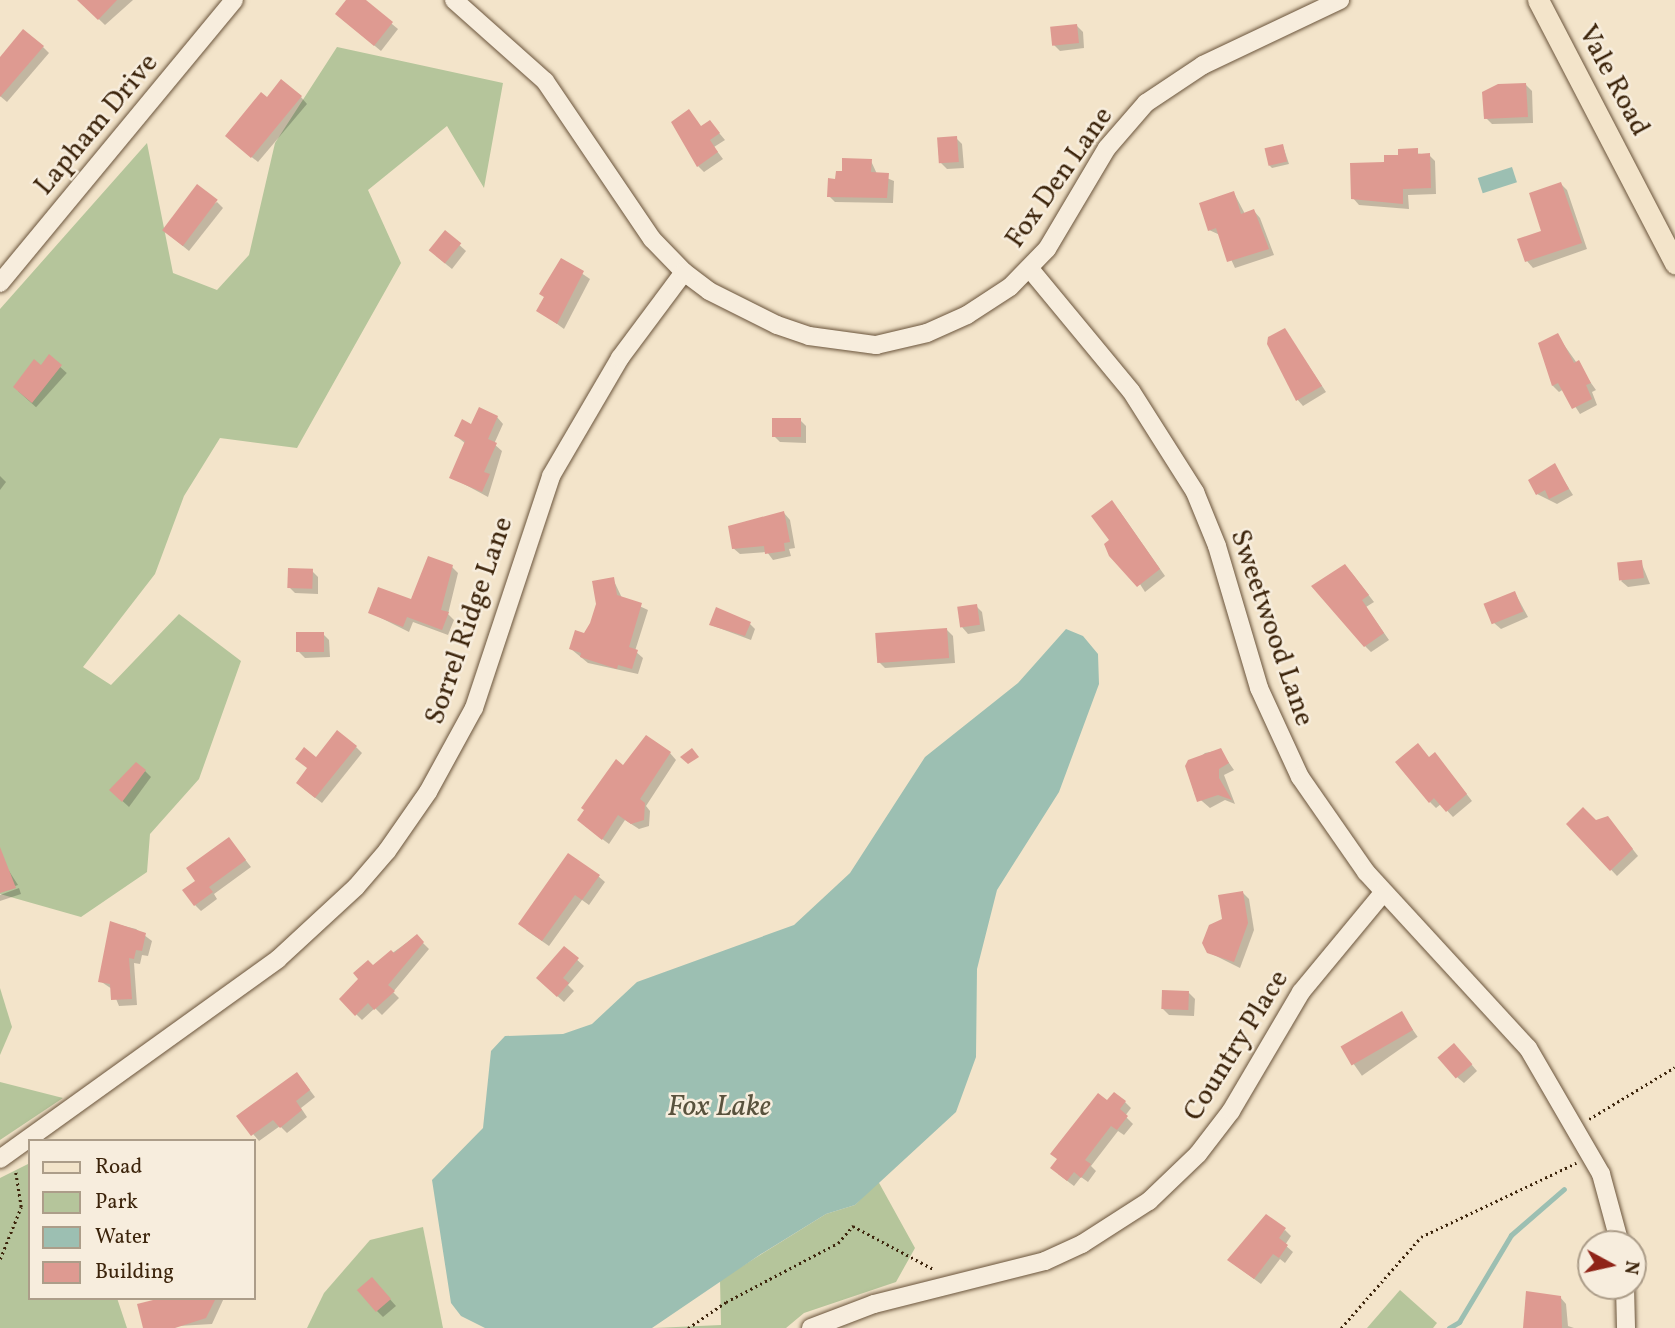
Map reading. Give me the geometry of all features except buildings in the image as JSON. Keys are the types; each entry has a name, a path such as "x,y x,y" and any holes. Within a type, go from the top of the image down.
{"main road":[{"name":"Vale Road","path":"1538,0 1675,263"}],"street":[{"name":"Lapham Drive","path":"0,283 234,0"},
{"name":"Fox Den Lane","path":"454,0 545,80 652,239 684,272 709,291 777,325 821,338 876,345 908,340 967,315 1030,269 1107,148 1146,103 1203,65 1340,0"},
{"name":"Sweetwood Lane","path":"1030,269 1131,391 1195,492 1279,739 1323,814 1383,893 1500,1013 1528,1048 1592,1155 1616,1230"},
{"name":"Sorrel Ridge Lane","path":"4,1156 278,959 356,887 387,851 428,792 474,708 551,476 613,369 684,272"},
{"name":"Country Place","path":"811,1328 874,1304 1045,1261 1082,1244 1149,1201 1179,1174 1231,1111 1310,978 1383,893"},
{"path":"1625,1300 1626,1328"}],"path":[{"path":"1577,1126 1675,1067"},
{"path":"1341,1328 1421,1237 1592,1155"},
{"path":"0,1259 21,1207 19,1181 4,1156"},
{"path":"688,1328 726,1302 838,1243 853,1226 962,1284"}],"green space":[{"path":"337,47 503,83 484,188 447,126 368,190 401,263 297,448 220,438 184,496 155,574 83,667 111,685 179,614 241,661 199,779 150,834 147,872 81,917 0,894 0,309 147,143 173,273 217,290 249,255 275,143"},
{"path":"0,988 12,1027 0,1055"},
{"path":"0,1082 63,1098 0,1140"},
{"path":"28,1164 28,1300 118,1300 127,1328 0,1328 0,1178"},
{"path":"878,1181 915,1248 896,1282 804,1313 786,1328 654,1328 721,1325 720,1280 826,1214 855,1205"},
{"path":"423,1227 443,1328 307,1328 324,1293 370,1240"},
{"path":"1400,1290 1437,1323 1433,1328 1367,1328"}],"water":[{"path":"1512,167 1517,182 1483,193 1478,178"},
{"name":"Fox Lake","path":"1066,629 1083,636 1098,654 1099,684 1059,792 997,890 977,969 976,1057 956,1112 855,1205 826,1214 761,1254 652,1328 485,1328 461,1316 451,1303 432,1180 483,1128 491,1051 505,1036 563,1034 592,1024 637,982 794,925 850,873 925,757 1018,683"}],"waterway":[{"path":"1449,1328 1459,1322 1511,1235 1564,1189"}]}
